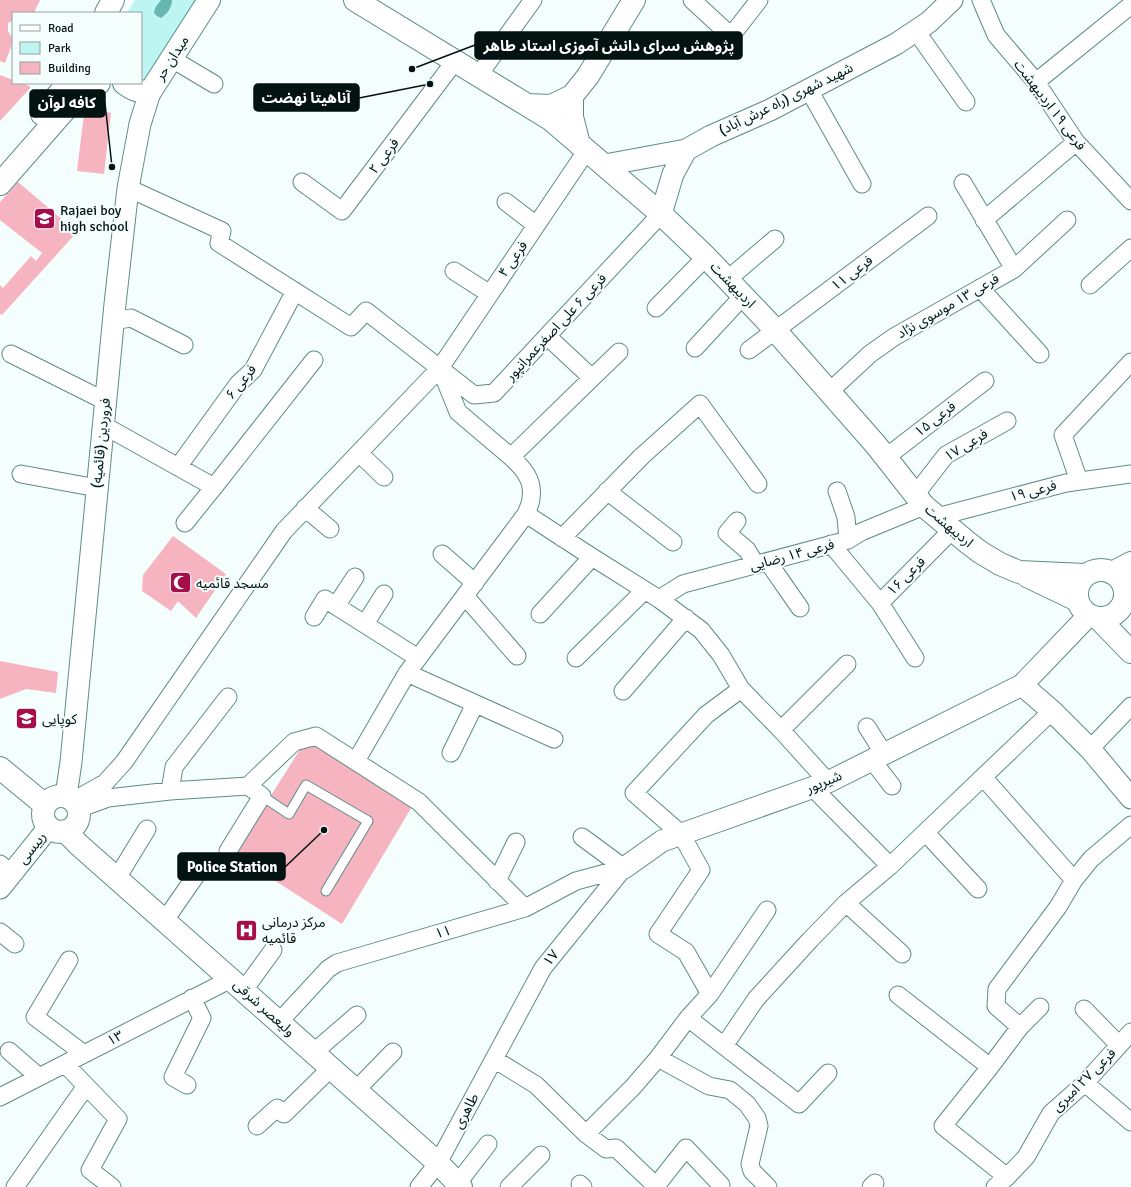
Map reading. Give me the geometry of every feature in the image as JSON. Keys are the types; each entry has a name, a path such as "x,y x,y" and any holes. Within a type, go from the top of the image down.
{"main road":[{"path":"107,12 113,0"},
{"name":"میدان حر","path":"142,79 172,59 209,0"},
{"name":"اردیبهشت","path":"355,0 550,119 661,214 728,279 775,330 932,512 980,552 1000,564 1019,572 1086,575 1094,571 1122,568 1120,579 1124,587 1126,610 1107,617 1088,611"},
{"path":"527,105 551,106 572,96 588,76 634,0"},
{"path":"0,162 67,84"},
{"path":"0,184 77,96 96,84"},
{"path":"572,96 572,117 583,147"},
{"path":"1019,572 1088,611 1131,652"},
{"path":"1086,575 1080,582 1076,591 1088,611"},
{"path":"0,768 45,805"},
{"path":"58,796 72,802 79,813 77,822 72,827 57,829 44,819 43,814 45,805 52,798 58,796"},
{"name":"ولیعصر شرقی","path":"57,829 165,920 438,1163 459,1185"}],"street":[{"path":"478,76 533,0"},
{"path":"692,0 731,36 760,0"},
{"name":"شهید شهری (راه عرش آباد)","path":"605,165 686,150 712,136 770,110 896,44 929,22 952,0"},
{"name":"فرعی ۱۹ اردیبهشت","path":"981,0 996,35 1036,82 1076,142 1131,201"},
{"path":"1036,82 1131,5"},
{"path":"916,31 966,102"},
{"path":"172,59 214,84"},
{"name":"فرعی ۲","path":"302,182 342,211 455,61"},
{"name":"فروردین (قائمیه)","path":"72,802 71,762 113,321 128,188 140,124 131,86"},
{"path":"809,90 862,184"},
{"path":"984,220 1076,142"},
{"name":"فرعی ۴","path":"72,802 105,783 124,762 284,530 440,368 536,225 583,147"},
{"path":"661,214 673,174 686,150"},
{"path":"963,183 1014,269"},
{"path":"128,188 222,231 219,243 295,291"},
{"path":"506,202 536,225"},
{"name":"فرعی ۶ علی اصغرعمرانپور","path":"295,291 351,327 366,311 474,395 494,393 661,214"},
{"name":"فرعی ۱۱","path":"749,350 928,216"},
{"name":"فرعی ۱‍۳ موسوی نژاد","path":"829,392 870,354 894,337 1014,269 1066,220"},
{"path":"728,279 775,239"},
{"path":"1090,285 1131,248"},
{"path":"656,308 706,257"},
{"path":"454,271 490,294"},
{"path":"980,288 1040,354"},
{"name":"فرعی ۶","path":"178,467 238,384 253,370 295,291"},
{"path":"695,348 744,296"},
{"path":"113,321 131,318 184,345"},
{"path":"547,336 592,378"},
{"path":"511,457 619,352"},
{"path":"11,354 105,401"},
{"path":"185,522 314,360"},
{"path":"1079,481 1063,435 1131,362"},
{"path":"356,761 407,673 526,514 531,498 530,482 523,468 458,412 440,368"},
{"name":"فرعی ۱۵","path":"885,458 985,381"},
{"path":"562,538 642,456 700,404 758,484"},
{"name":"فرعی ۱۷","path":"932,512 946,455 1008,420"},
{"path":"103,425 214,486"},
{"path":"359,452 384,477"},
{"path":"21,474 97,488"},
{"name":"فرعی ۱۹","path":"932,512 1066,482 1131,474"},
{"path":"607,491 673,542"},
{"path":"837,491 846,517 848,540"},
{"path":"305,508 330,528"},
{"name":"فرعی ۱۴ رضایی","path":"576,658 652,594 682,584 848,540 861,532 932,512"},
{"name":"فرعی ۱۶","path":"832,544 880,603 932,512"},
{"path":"526,514 652,594 701,630 721,655 741,689 781,730 820,785 890,866"},
{"path":"737,521 727,533 762,564 800,608"},
{"path":"442,554 470,589 517,656"},
{"path":"540,614 592,557"},
{"path":"336,606 354,577"},
{"path":"365,624 384,594"},
{"path":"314,617 325,599 418,658"},
{"path":"880,603 915,658"},
{"name":"شیرپور","path":"624,868 662,841 820,785 1022,685 1088,611"},
{"path":"623,691 686,618"},
{"path":"781,730 847,664"},
{"path":"407,673 554,739"},
{"path":"1022,685 1052,711 1090,749 1131,798"},
{"path":"710,994 686,952 658,934 701,870 681,834 634,793 706,715 741,689"},
{"path":"170,791 174,767 228,697"},
{"path":"451,753 475,704"},
{"path":"1090,749 1131,706"},
{"path":"724,1046 756,1000 810,940 846,903 926,833 982,777 1052,711"},
{"path":"867,727 878,757 892,786"},
{"path":"248,786 294,742 316,736 419,802 525,908"},
{"path":"982,777 1074,880"},
{"path":"72,802 170,791 248,786 262,796 228,851"},
{"path":"1020,1027 996,1006 998,990 1058,908 1074,880 1091,859 1131,825"},
{"name":"رییسی","path":"4,876 57,829"},
{"path":"117,878 147,829"},
{"path":"926,833 978,889"},
{"path":"582,837 624,868"},
{"path":"497,881 516,842"},
{"name":"۱۱","path":"279,1022 328,970 338,964 525,908 576,881 624,868"},
{"name":"۱۷","path":"494,1058 543,968 624,868"},
{"path":"165,920 198,874"},
{"path":"846,903 902,954"},
{"path":"586,1134 633,1087 658,1058 688,1018 710,994 767,910"},
{"path":"0,932 15,944"},
{"path":"237,985 273,950"},
{"path":"69,960 35,1017 84,1054"},
{"name":"۱۳","path":"0,1097 192,998 237,985"},
{"path":"898,995 990,1067"},
{"path":"188,1084 173,1077 202,1018 192,998"},
{"path":"1001,1182 943,1126 1020,1027 1040,1008"},
{"path":"1084,1009 1119,1044"},
{"path":"313,1052 357,1014"},
{"path":"688,1018 799,1104 828,1073"},
{"name":"فرعی ۲۷ امیری","path":"1001,1182 1026,1157 1051,1112 1085,1082 1131,1032"},
{"path":"9,1050 39,1077"},
{"path":"356,1090 393,1052"},
{"path":"494,1058 536,1085 586,1134 606,1149 616,1148 656,1187 686,1148 721,1185"},
{"name":"طاهری","path":"419,1187 438,1163 494,1058"},
{"path":"658,1058 709,1086 730,1090 748,1104 757,1118 759,1126 750,1164 752,1171 768,1187"},
{"path":"65,1064 118,1119 90,1170 112,1187"},
{"path":"257,1126 277,1108 284,1114 331,1068"},
{"path":"1085,1082 1131,1122"},
{"path":"15,1187 86,1086"},
{"path":"459,1185 488,1144"},
{"path":"509,1187 541,1155"}],"lane":[{"path":"262,796 289,814 306,785 368,821 326,891"}],"green space":[{"path":"135,0 199,0 145,81 142,79 142,12 128,12"}],"shaded area":[{"path":"161,0 172,0 169,10 161,18 154,13 155,8"}],"building":[{"path":"0,0 40,0 34,12 12,12 12,21 8,23 8,31 12,37 12,45 5,63 0,61"},
{"path":"0,75 12,80 12,84 24,84 31,87 0,121"},
{"path":"85,106 111,113 104,174 77,171"},
{"path":"18,182 77,232 2,315 0,314 0,285 3,288 31,256 36,261 42,253 0,220 0,202"},
{"name":"مسجد قائمیه","path":"173,536 226,574 196,618 178,601 171,611 142,591 143,575"},
{"path":"0,661 58,672 56,693 26,689 0,699"},
{"path":"314,744 413,805 342,924 234,854 301,748"}],"place":[{"name":"پژوهش سرای دانش آموزی استاد طاهر","path":"412,69"},
{"name":"آناهیتا نهضت","path":"430,84"},
{"name":"کافه لوآن","path":"112,167"},
{"name":"Rajaei boy high school","path":"45,218"},
{"name":"مسجد قائمیه","path":"181,583"},
{"name":"کوپایی","path":"26,719"},
{"name":"Police Station","path":"324,830"},
{"name":"مرکز درمانی قائمیه","path":"246,930"}]}
